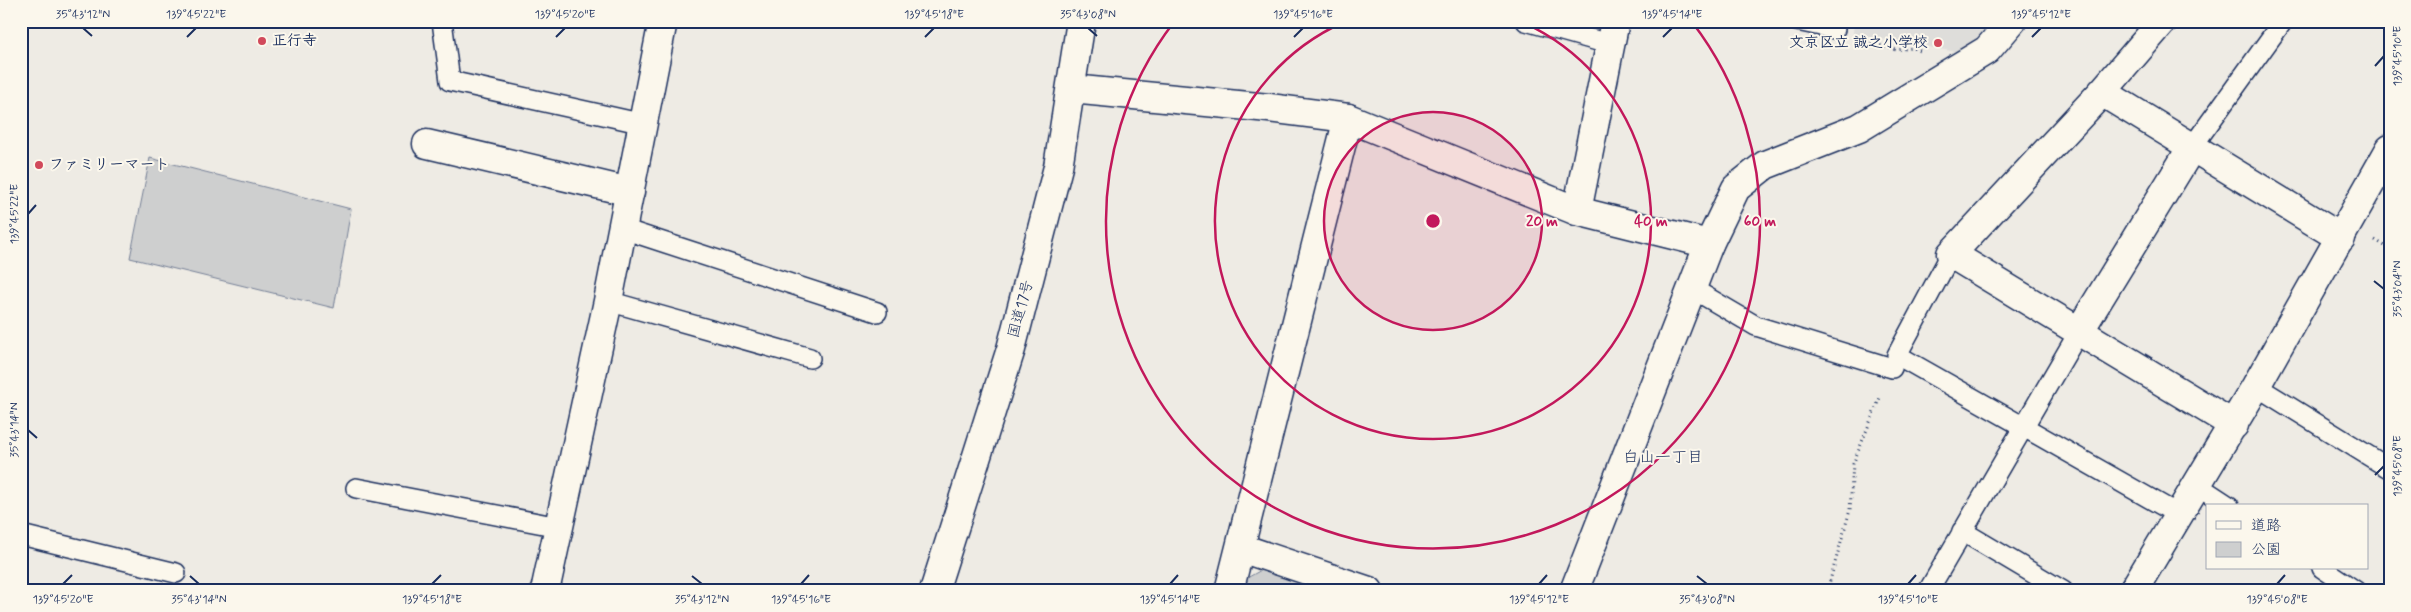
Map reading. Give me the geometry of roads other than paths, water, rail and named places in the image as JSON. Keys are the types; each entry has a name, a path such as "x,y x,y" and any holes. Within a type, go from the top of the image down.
{"main road":[{"path":"545,591 608,302 663,21"},
{"name":"国道17号","path":"934,591 1011,349 1058,167 1081,21"},
{"path":"1577,590 1709,244 1736,188 1765,165 1859,128 1987,50 2012,21"},
{"path":"2163,21 2102,92 1951,254 2080,330 2234,425"},
{"path":"1577,211 1613,33"},
{"path":"1071,89 1259,107 1348,118 1577,211 1709,244"},
{"path":"2102,92 2341,238"},
{"path":"1229,591 1348,118"},
{"path":"426,144 630,192"},
{"path":"2080,330 2192,147"},
{"path":"2133,591 2234,425 2390,149"},
{"path":"1241,548 1369,591"}],"lane":[{"path":"442,21 450,81 644,124"},
{"path":"1526,21 1613,33"},
{"path":"1798,21 1835,29"},
{"path":"2192,147 2282,21"},
{"path":"623,229 877,312"},
{"path":"1951,254 1897,355 2024,425 2179,515"},
{"path":"1693,289 1756,326 1892,368"},
{"path":"608,302 810,358"},
{"path":"1928,591 2080,330"},
{"path":"2256,386 2390,470"},
{"path":"2197,485 2226,504"},
{"path":"356,488 559,527"},
{"path":"1962,531 2063,591"},
{"path":"21,535 176,573"},
{"path":"2325,570 2356,591"}],"place":[{"name":"正行寺","path":"262,41"},
{"name":"文京区立 誠之小学校","path":"1938,43"},
{"name":"ファミリーマート","path":"39,165"}],"district":[{"name":"白山一丁目","path":"1663,457"}]}
